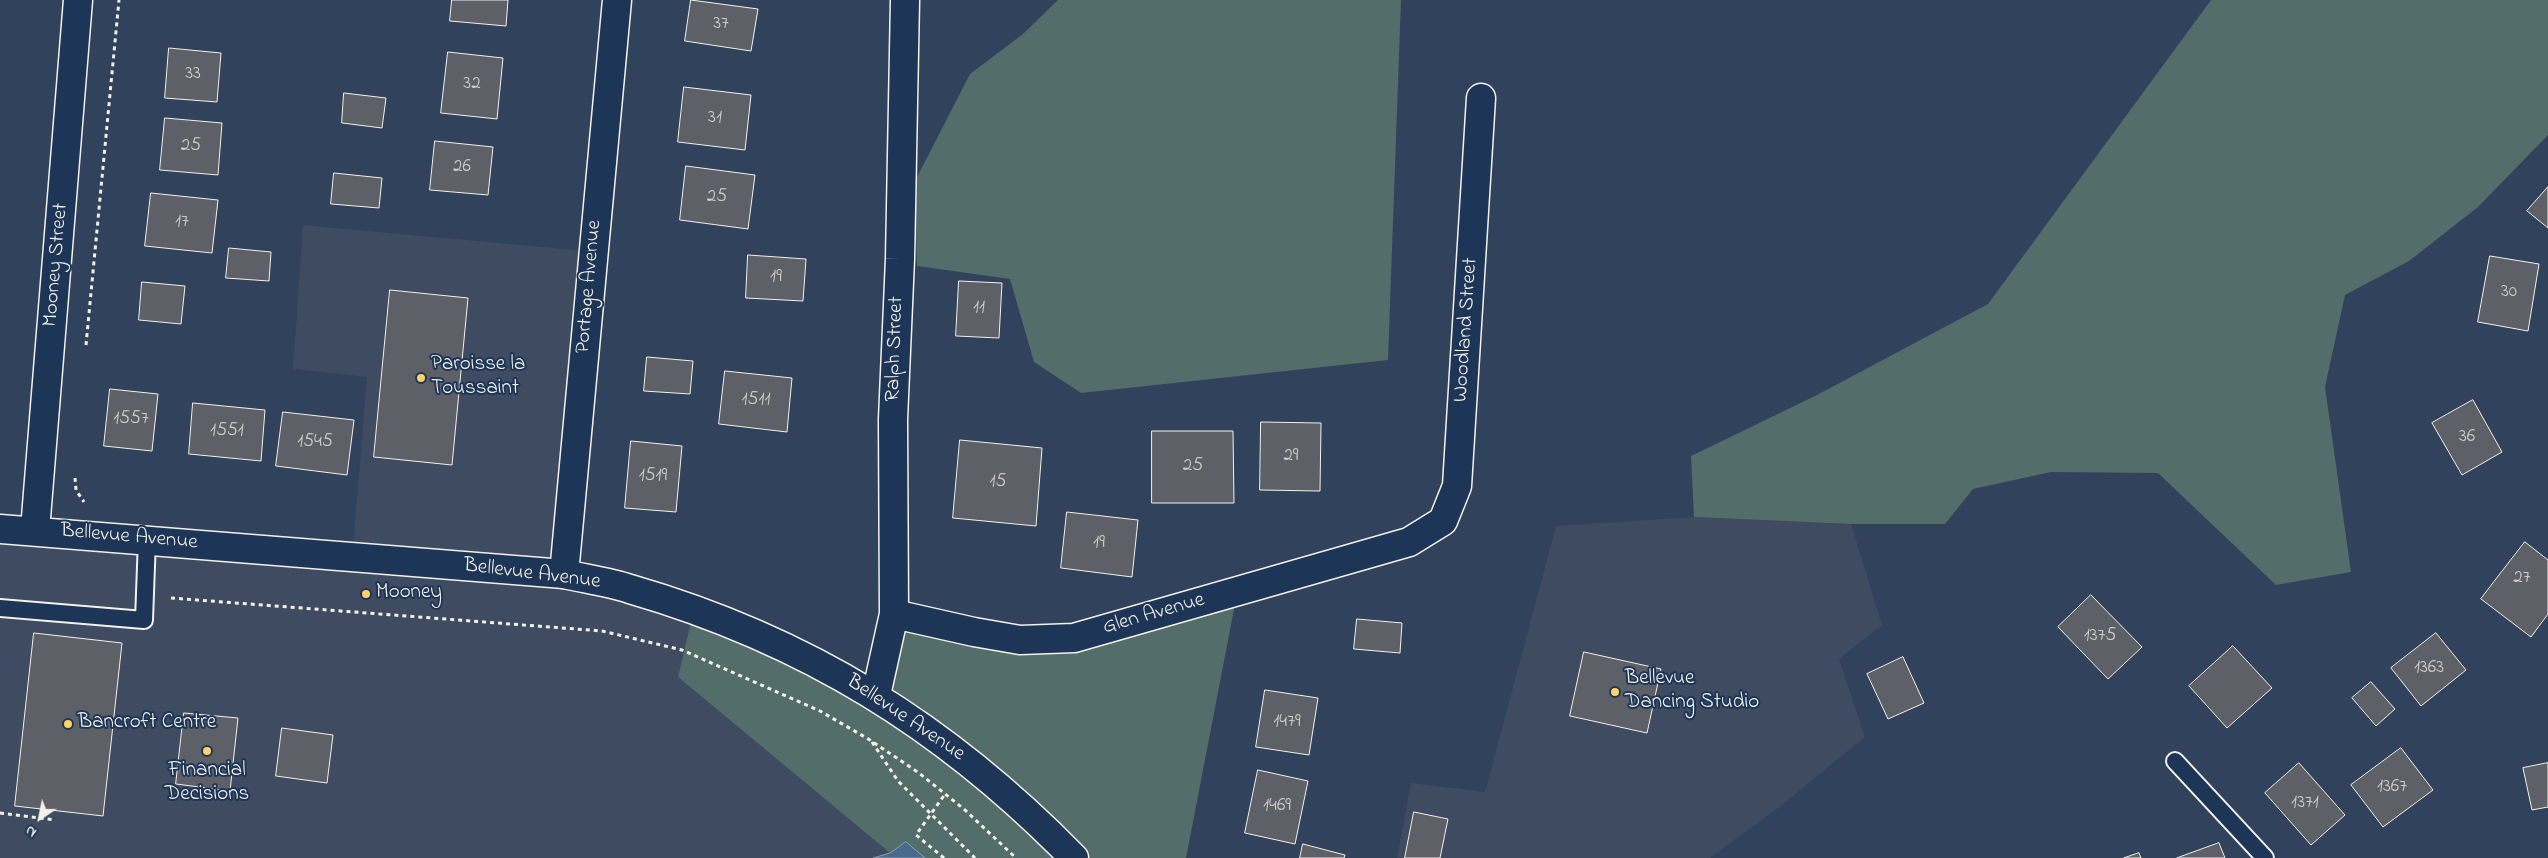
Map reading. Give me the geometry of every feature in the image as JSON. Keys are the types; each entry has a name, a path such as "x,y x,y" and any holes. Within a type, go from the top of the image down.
{"street":[{"name":"Mooney Street","path":"36,530 78,0"},
{"name":"Portage Avenue","path":"564,574 617,0"},
{"name":"Ralph Street","path":"876,696 894,614 893,419 900,259 905,0"},
{"name":"Woodland Street","path":"1409,542 1443,521 1457,486 1481,98"},
{"name":"Bellevue Avenue","path":"0,529 36,530 564,574 629,588 722,619 794,650 876,696 983,772 1033,816 1074,858"},
{"name":"Glen Avenue","path":"894,614 1020,640 1074,638 1409,542"}],"lane":[{"path":"0,608 144,620 147,539"},
{"path":"2175,761 2265,858"}],"path":[{"path":"85,354 119,0"},
{"path":"74,471 76,490 86,506"},
{"path":"145,596 602,631 682,650 820,711 870,740 919,773 945,794 1016,858"},
{"path":"870,740 898,781 976,858"},
{"path":"944,858 916,835 945,794"},
{"path":"0,813 55,820"}],"shaded area":[{"path":"303,225 597,252 566,578 693,613 678,677 890,853 873,858 0,858 0,532 352,560 367,377 293,369"},
{"path":"1694,517 1851,524 1882,625 1839,659 1865,737 1778,808 1710,858 1397,858 1411,783 1485,792 1556,526"}],"green space":[{"path":"1058,0 1401,0 1388,360 1081,393 1034,362 1010,279 917,266 914,183 970,74 1023,34"},
{"path":"2211,0 2548,0 2548,135 2478,207 2409,261 2345,295 2325,387 2351,572 2276,585 2158,473 2051,472 1973,489 1945,524 1851,524 1694,517 1691,456 1815,396 1988,304"},
{"path":"1237,594 1186,858 925,858 906,842 890,853 678,677 693,613 867,694 896,618 1021,644"}],"water":[{"path":"906,842 925,858 873,858 890,853"}],"building":[{"path":"452,0 508,0 506,26 450,21"},
{"path":"691,0 758,9 751,51 685,41"},
{"path":"169,48 221,53 217,102 165,98"},
{"path":"448,52 503,58 497,119 441,113"},
{"path":"684,87 751,95 745,150 678,142"},
{"path":"344,93 386,98 382,128 342,123"},
{"path":"165,118 222,123 218,175 160,170"},
{"path":"435,141 493,147 488,195 430,190"},
{"path":"686,166 755,175 748,229 680,220"},
{"path":"334,173 382,178 379,208 331,204"},
{"path":"2548,187 2548,228 2527,211"},
{"path":"151,193 218,200 212,253 145,246"},
{"path":"229,248 271,252 269,281 226,278"},
{"path":"748,255 806,259 803,301 746,298"},
{"path":"2490,256 2539,264 2528,331 2478,322"},
{"path":"959,281 1002,283 999,338 956,336"},
{"path":"142,282 185,286 181,324 139,320"},
{"name":"Paroisse la Toussaint","path":"390,290 468,298 452,465 374,457"},
{"path":"647,357 693,361 690,394 644,391"},
{"path":"725,371 792,378 787,432 719,424"},
{"path":"110,389 158,394 152,451 104,446"},
{"path":"2473,400 2502,452 2462,475 2432,423"},
{"path":"193,403 265,410 261,461 189,454"},
{"path":"283,412 354,420 347,475 276,466"},
{"path":"1261,422 1321,423 1320,491 1260,490"},
{"path":"1152,431 1233,431 1234,503 1152,503"},
{"path":"960,440 1042,448 1036,526 953,518"},
{"path":"631,441 682,446 676,512 625,508"},
{"path":"1067,512 1138,520 1132,577 1061,568"},
{"path":"2525,542 2548,560 2548,614 2531,637 2481,599"},
{"path":"2091,595 2142,647 2108,679 2058,627"},
{"path":"1357,619 1402,623 1400,653 1354,649"},
{"name":"Bancroft Centre","path":"34,633 122,643 103,816 15,806"},
{"path":"2436,633 2466,670 2421,706 2391,668"},
{"path":"2233,646 2272,688 2227,728 2189,686"},
{"name":"Bellevue Dancing Studio","path":"1584,652 1661,669 1647,733 1570,716"},
{"path":"1903,657 1924,703 1888,719 1867,674"},
{"path":"2371,682 2395,709 2376,726 2352,698"},
{"path":"1265,690 1318,698 1309,755 1256,747"},
{"name":"Financial Decisions","path":"184,713 238,718 230,791 176,784"},
{"path":"282,728 333,735 327,783 276,776"},
{"path":"2401,748 2433,790 2383,827 2351,785"},
{"path":"2299,763 2345,815 2311,845 2265,793"},
{"path":"2548,763 2548,807 2532,810 2523,768"},
{"path":"1258,770 1308,781 1295,844 1245,833"},
{"path":"1414,812 1448,819 1440,858 1405,858"},
{"path":"2219,843 2225,858 2177,858"},
{"path":"1303,844 1345,855 1344,858 1300,858"},
{"path":"2139,853 2141,858 2124,858"}],"place":[{"name":"Paroisse la Toussaint","path":"421,378"},
{"name":"Mooney","path":"366,594"},
{"name":"Bellevue Dancing Studio","path":"1615,692"},
{"name":"Bancroft Centre","path":"68,724"},
{"name":"Financial Decisions","path":"207,751"}]}
